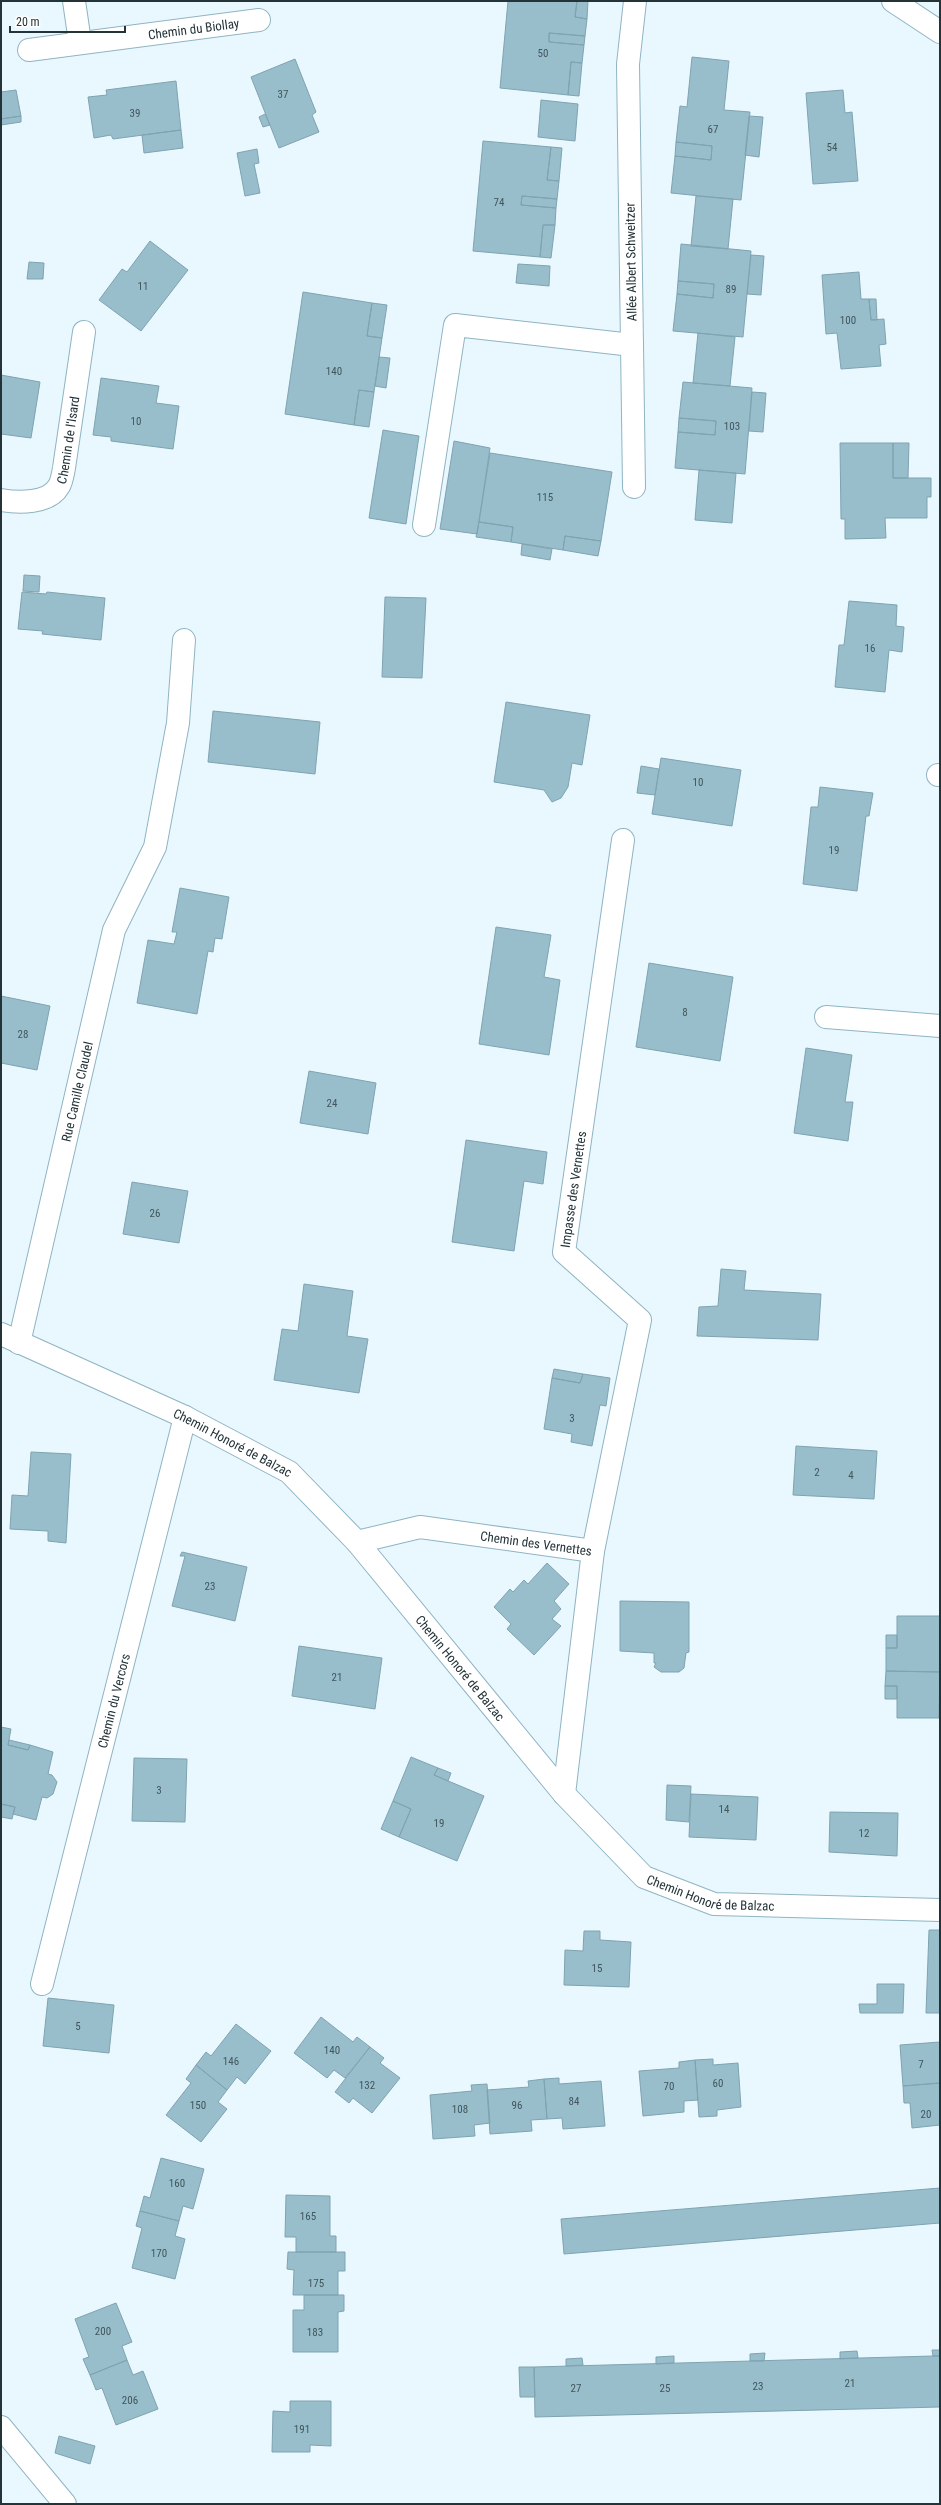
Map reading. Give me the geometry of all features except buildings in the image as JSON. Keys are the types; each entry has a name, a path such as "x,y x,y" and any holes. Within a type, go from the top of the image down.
{"street":[{"path":"74,1 80,42"},
{"name":"Allée Albert Schweitzer","path":"634,487 628,64 635,1"},
{"path":"893,1 940,32"},
{"name":"Chemin du Biollay","path":"29,50 80,42 259,20"},
{"path":"424,525 455,325 632,345"},
{"name":"Chemin de l'Isard","path":"1,500 16,503 43,498 59,486 64,468 84,332"},
{"name":"Rue Camille Claudel","path":"10,1338 114,930 156,848 178,723 184,640"},
{"name":"Impasse des Vernettes","path":"594,1551 640,1320 564,1252 623,840"},
{"path":"826,1017 940,1026"},
{"name":"Chemin Honoré de Balzac","path":"10,1338 185,1417 288,1472 357,1542 564,1794 644,1877 714,1904 940,1910"},
{"name":"Chemin du Vercors","path":"42,1984 185,1417"},
{"name":"Chemin des Vernettes","path":"357,1542 420,1527 594,1551 564,1794"},
{"path":"1,2428 65,2504"}]}
